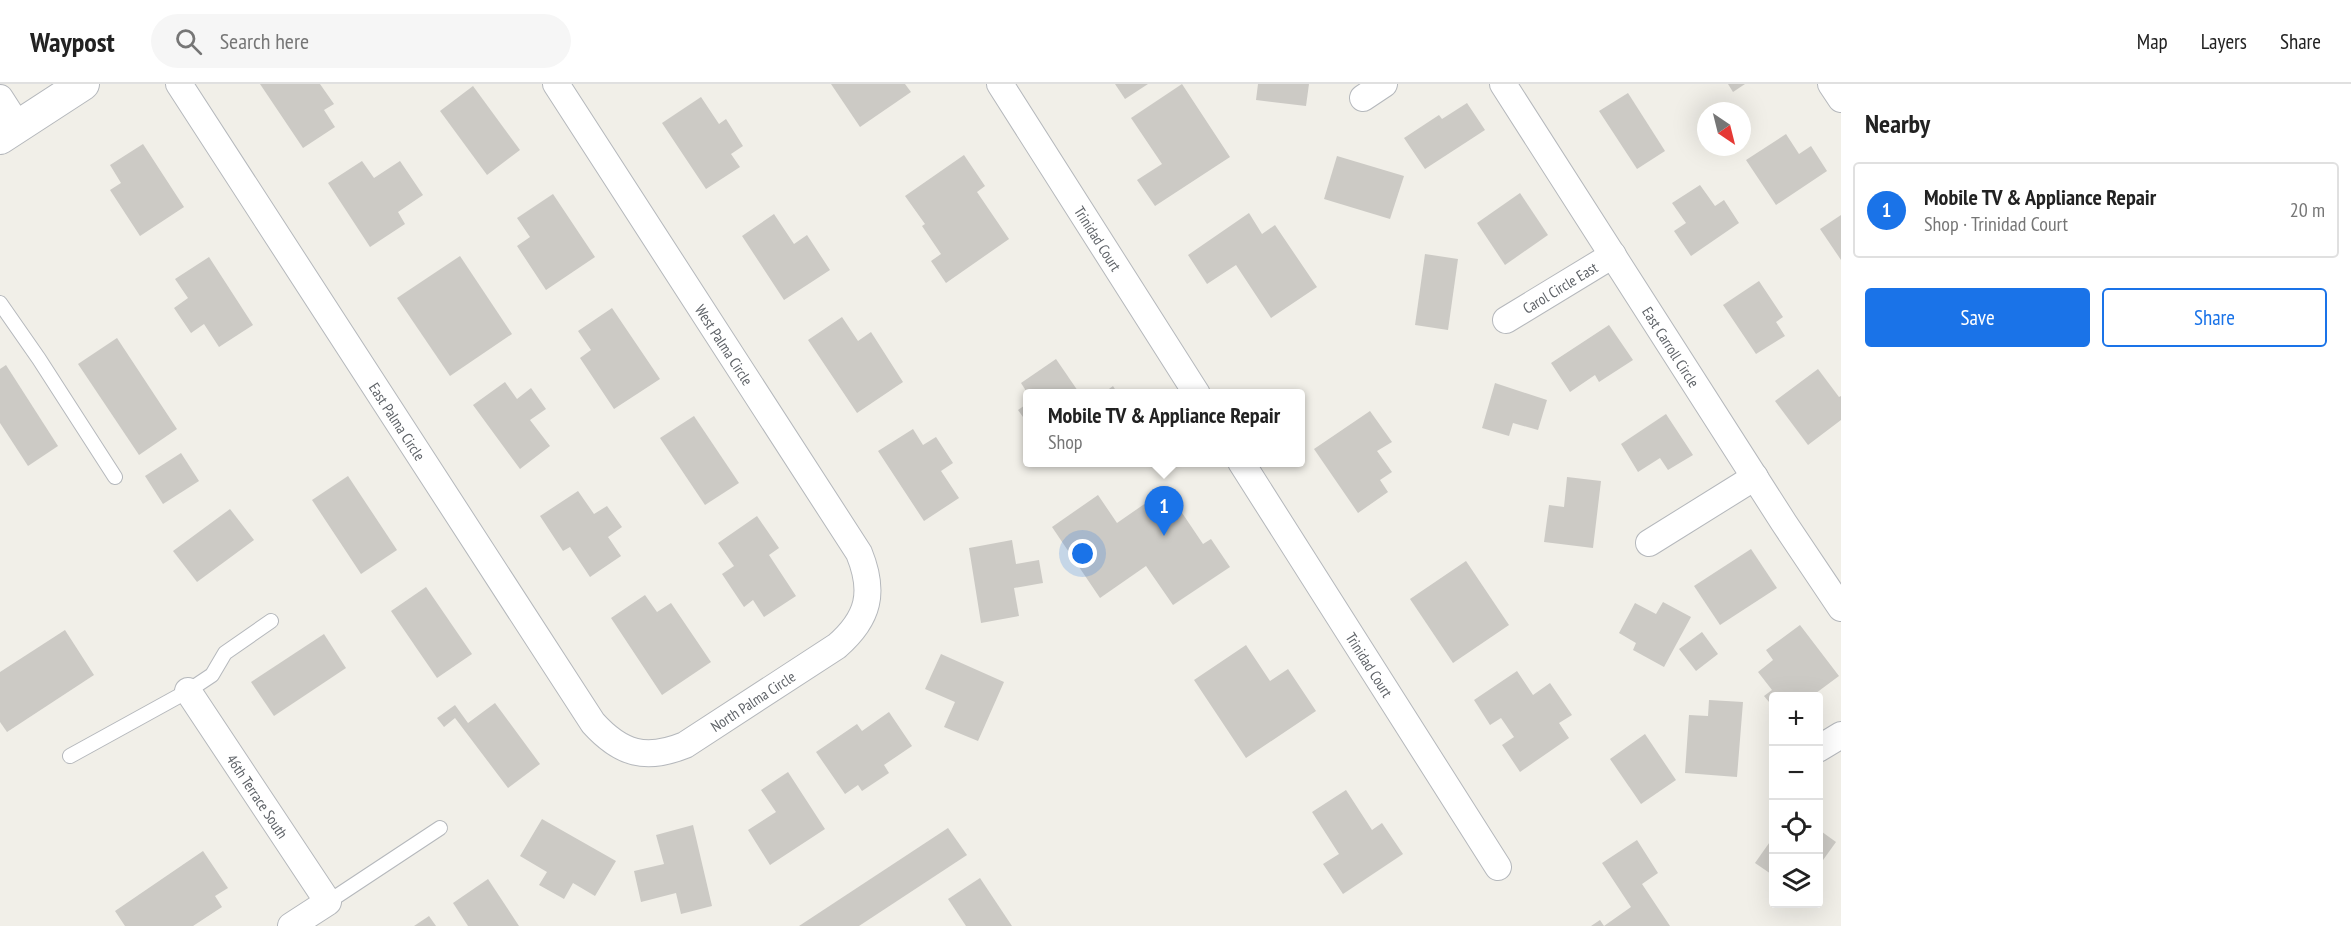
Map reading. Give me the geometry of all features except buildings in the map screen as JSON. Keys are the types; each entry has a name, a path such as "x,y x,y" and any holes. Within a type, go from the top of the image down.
{"street":[{"path":"0,98 9,132 83,84"},
{"name":"East Palma Circle","path":"179,84 593,723 607,739 625,749"},
{"name":"West Palma Circle","path":"556,84 859,553 867,572 868,593 864,614"},
{"name":"Trinidad Court","path":"1000,84 1194,389"},
{"path":"1363,98 1384,84"},
{"name":"East Carroll Circle","path":"1503,84 1841,608"},
{"path":"1831,84 1841,99"},
{"name":"Carol Circle East","path":"1506,320 1613,255"},
{"name":"Trinidad Court","path":"1244,467 1498,867"},
{"path":"1649,543 1755,477"},
{"name":"North Palma Circle","path":"625,749 645,754 666,753 686,745 837,646 853,632 864,614"},
{"name":"46th Terrace South","path":"188,691 328,902"},
{"path":"1823,746 1841,735"},
{"path":"291,926 328,902"}],"lane":[{"path":"0,303 115,477"},
{"path":"70,756 188,691 212,675 225,653 271,621"},
{"path":"328,902 440,828"}],"place":[{"name":"Mobile TV & Appliance Repair","path":"1164,536"}]}
